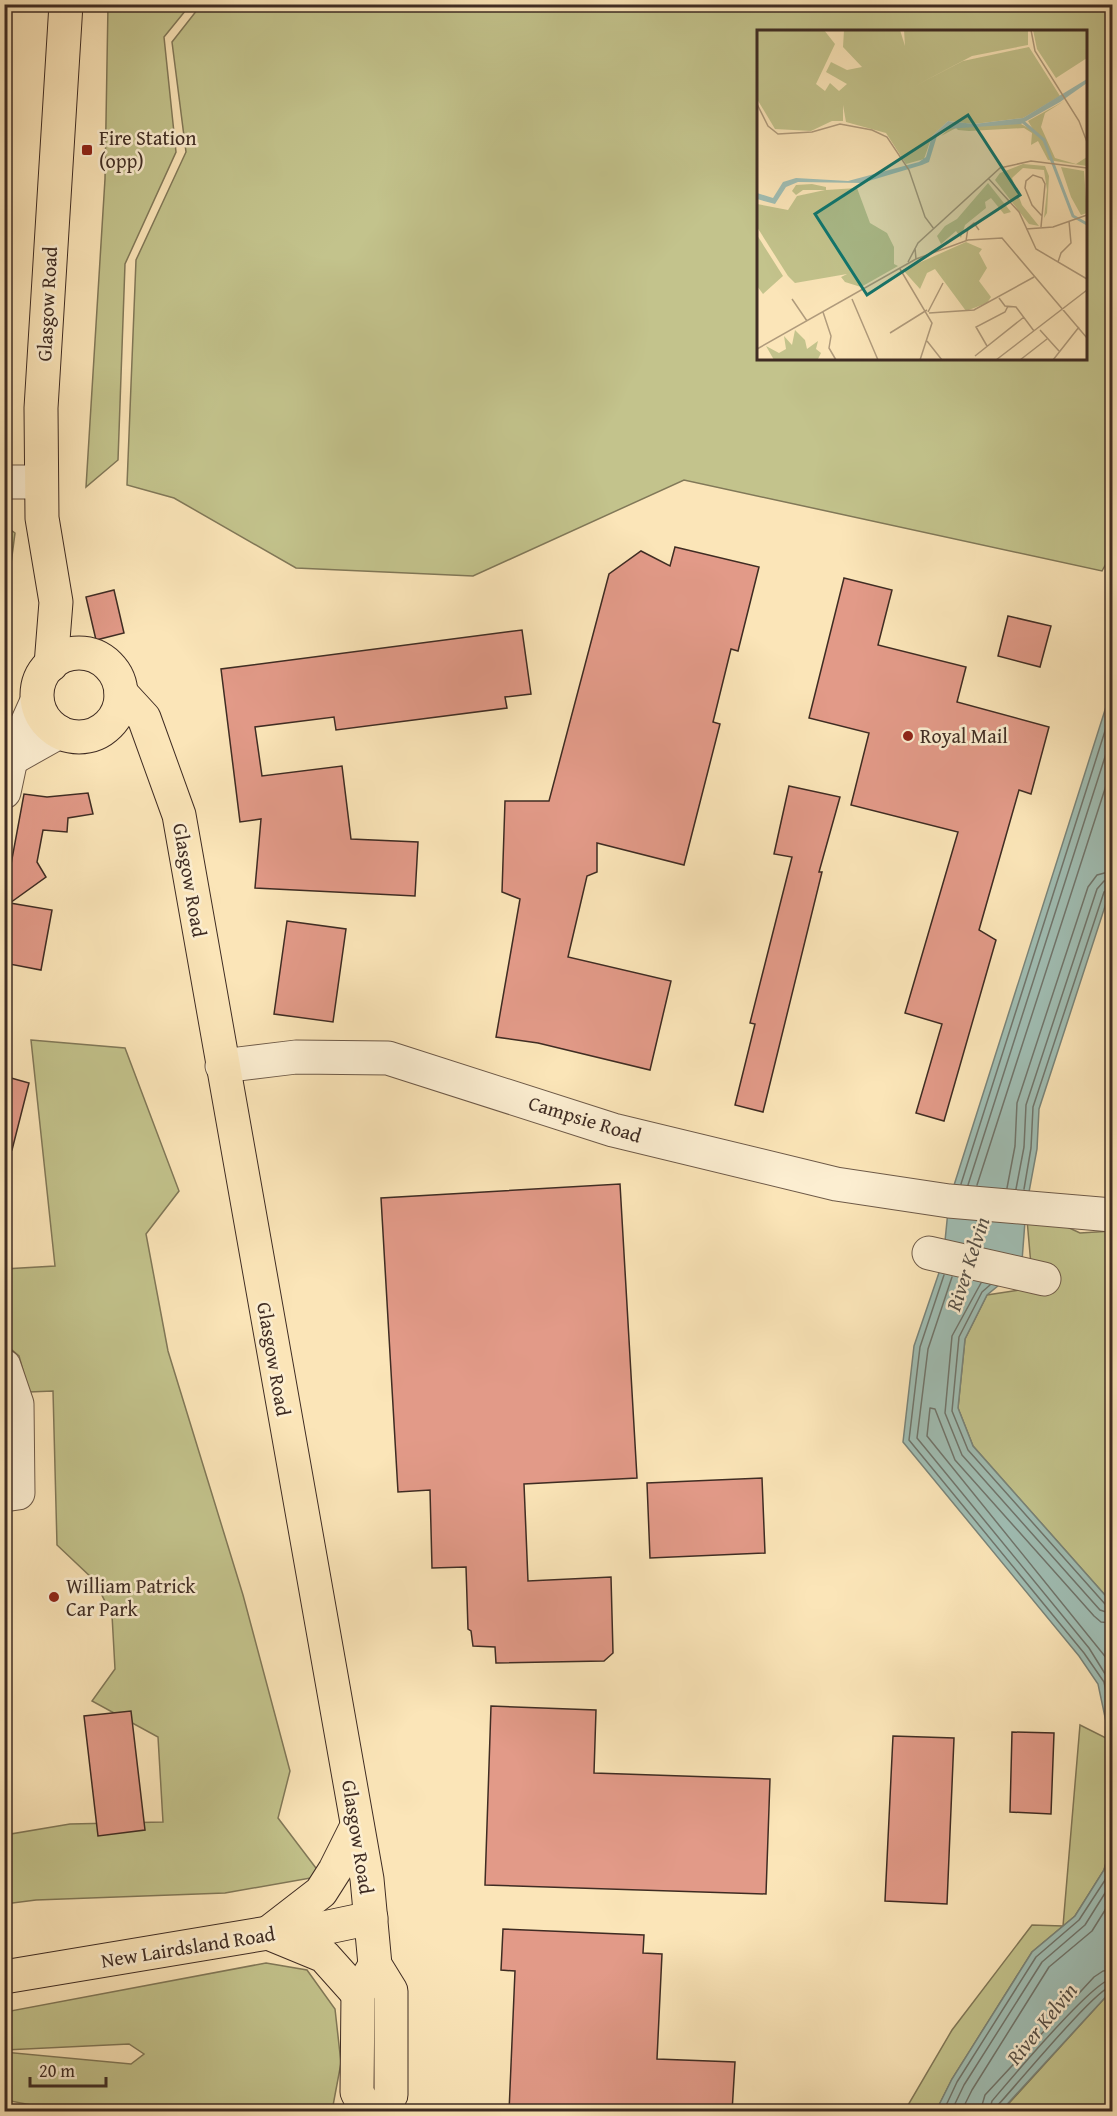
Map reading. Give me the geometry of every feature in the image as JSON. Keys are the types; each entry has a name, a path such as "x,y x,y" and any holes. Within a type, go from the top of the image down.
{"main road":[{"name":"Glasgow Road","path":"51,665 56,602 44,529 41,482 41,408 66,4"},
{"name":"Glasgow Road","path":"56,602 87,654"},
{"path":"87,654 111,668 121,693 116,716 99,732 86,737 72,737 59,732 45,719 38,701 40,681 51,665 62,658 87,654"},
{"name":"Glasgow Road","path":"121,693 144,718 179,815 357,1826 371,1918 375,1965 391,1991 391,2095 380,2112"},
{"path":"99,732 157,756"},
{"path":"357,1826 321,1892 268,1933 324,1956 358,1994"},
{"name":"New Lairdsland Road","path":"4,1977 268,1933 319,1929 371,1918"},
{"path":"367,2112 357,2092 358,1994 375,1965"}],"street":[{"path":"4,482 41,482"},
{"path":"4,792 11,759 38,701"},
{"path":"11,759 59,732"},
{"name":"Campsie Road","path":"222,1066 296,1058 388,1058 613,1130 843,1186 949,1201 1104,1215"},
{"path":"929,1253 1044,1279"},
{"path":"4,1366 17,1404 18,1493 4,1495"}],"green space":[{"path":"108,5 190,5 164,37 176,152 125,264 118,460 86,487 105,179"},
{"path":"201,5 1112,5 1112,553 1102,571 684,480 473,576 296,568 174,498 127,485 136,260 186,152 172,42"},
{"path":"5,499 10,499 7,527 15,533 5,610"},
{"path":"31,1040 125,1048 179,1191 146,1234 168,1351 243,1595 290,1771 278,1818 322,1876 225,1893 36,1900 5,1904 5,1835 70,1824 163,1822 158,1737 92,1701 115,1669 112,1615 94,1580 57,1545 53,1391 29,1392 19,1356 5,1344 4,1269 55,1266"},
{"path":"1026,1208 1080,1233 1112,1231 1112,1603 973,1446 958,1408 965,1339 987,1295 1033,1288"},
{"path":"1080,1725 1110,1740 1112,1750 1112,1841 1104,1870 1075,1916 1032,1952 952,2079 936,2111 904,2112 952,2030 1032,1925 1063,1926"},
{"path":"266,1963 307,1970 335,2009 341,2063 332,2111 68,2112 5,2100 4,2052 131,2064 144,2054 129,2044 5,2050 5,2012"},
{"path":"1112,1990 1112,2111 1001,2112"}],"water":[{"name":"River Kelvin","path":"1112,688 1112,885 1039,1109 1037,1149 1026,1208 1022,1261 1010,1276 987,1295 965,1339 958,1408 973,1446 1112,1603 1112,1750 1098,1684 1079,1656 903,1442 914,1346 943,1261 949,1201"},
{"name":"River Kelvin","path":"1112,1841 1112,1990 1001,2111 936,2111 952,2079 1032,1952 1075,1916 1104,1870"}],"building":[{"path":"675,547 759,567 738,651 731,649 713,722 720,724 684,865 597,843 597,872 587,876 568,957 671,981 650,1070 538,1043 496,1037 520,899 502,892 505,801 549,801 609,574 641,551 670,566"},
{"path":"844,578 892,590 878,645 966,667 957,702 1049,727 1031,794 1019,790 979,930 996,940 944,1121 916,1113 942,1024 905,1013 958,832 851,805 869,733 809,718"},
{"path":"114,590 124,633 96,640 86,597"},
{"path":"1008,616 1051,626 1040,667 998,656"},
{"path":"522,630 531,694 505,697 507,708 336,730 334,717 255,727 262,776 342,766 351,839 418,842 415,896 255,888 261,819 240,822 221,669"},
{"path":"789,786 840,797 819,872 822,872 763,1112 735,1105 755,1024 750,1023 792,857 774,854"},
{"path":"88,793 93,814 68,818 67,832 43,830 37,862 46,877 10,903 52,910 41,970 4,963 4,902 24,794 47,797"},
{"path":"287,921 346,929 333,1022 274,1014"},
{"path":"4,1076 29,1083 12,1150 4,1150"},
{"path":"620,1184 637,1478 524,1484 528,1581 611,1577 613,1653 604,1661 496,1663 495,1647 473,1646 471,1631 468,1629 466,1567 432,1568 430,1490 398,1492 381,1198"},
{"path":"762,1478 765,1553 650,1558 647,1483"},
{"path":"491,1706 596,1710 594,1773 770,1779 766,1894 485,1885"},
{"path":"131,1711 145,1830 98,1836 84,1716"},
{"path":"1012,1732 1054,1733 1051,1814 1010,1812"},
{"path":"893,1736 954,1738 947,1904 885,1901"},
{"path":"503,1929 644,1935 643,1953 662,1954 657,2059 735,2062 732,2112 509,2112 515,1971 501,1970"}],"place":[{"name":"Fire Station (opp)","path":"87,150"},
{"name":"Royal Mail","path":"908,736"},
{"name":"William Patrick Car Park","path":"54,1597"}]}
